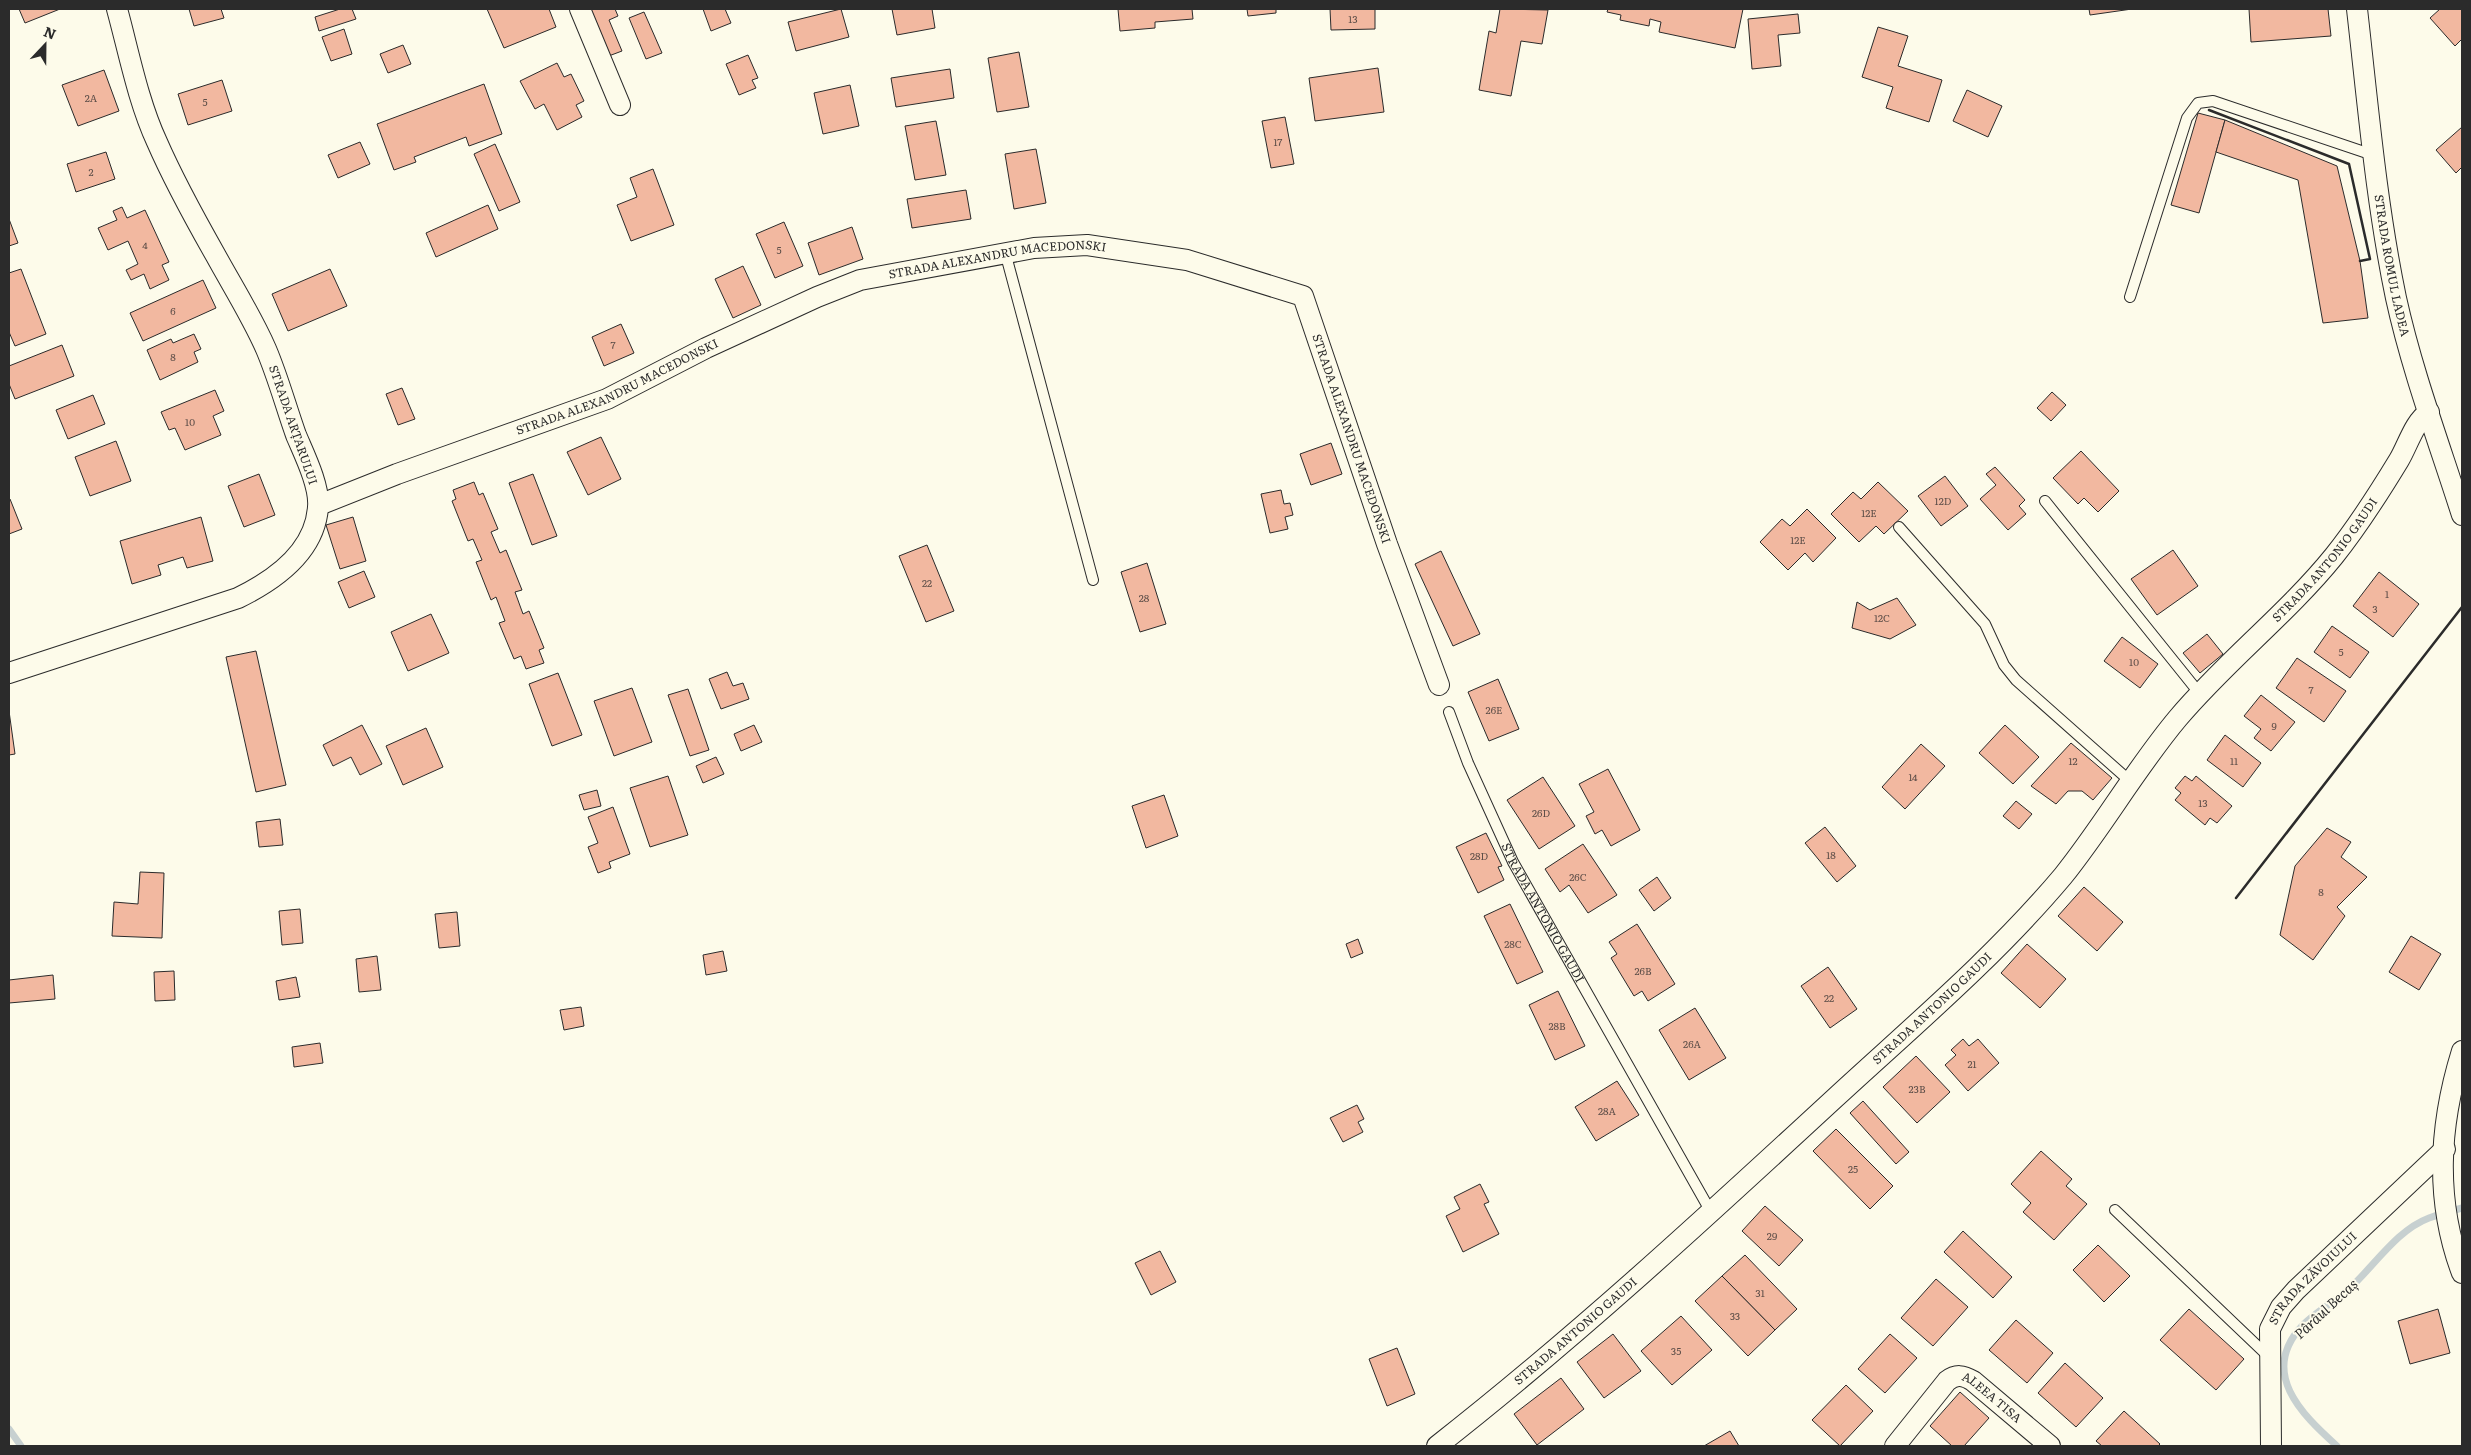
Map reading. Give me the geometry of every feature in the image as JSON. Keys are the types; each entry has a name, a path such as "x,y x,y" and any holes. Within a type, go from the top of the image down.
{"street":[{"name":"STRADA ARȚARULUI","path":"9,673 238,598 264,586 287,568 305,546 315,524 319,505 312,478 266,350 247,310 200,228 146,116 117,9"},
{"path":"580,9 620,105"},
{"name":"STRADA ROMUL LADEA","path":"2357,9 2379,206 2397,299 2429,412 2462,515"},
{"name":"STRADA ALEXANDRU MACEDONSKI","path":"319,505 607,398 706,348 817,297 860,280 1034,248 1087,245 1143,252 1187,260 1303,296 1387,544 1439,686"},
{"name":"STRADA ANTONIO GAUDI","path":"1436,1446 1532,1370 1711,1212 1964,979 2031,912 2090,840 2178,718 2332,559 2378,494 2401,457 2418,424 2424,415 2429,412"},
{"path":"2462,1051 2447,1108 2444,1187 2444,1210 2448,1232 2462,1273"},
{"name":"STRADA ZĂVOIULUI","path":"2271,1446 2268,1356 2270,1329 2281,1307 2445,1149"},
{"name":"ALEEA TISA","path":"1895,1446 1948,1381 1953,1377 1959,1376 1973,1381 2050,1446"}],"lane":[{"path":"2130,296 2187,118 2198,103 2213,101 2373,155"},
{"path":"1005,252 1093,580"},
{"path":"2045,501 2200,694"},
{"path":"1898,527 1985,624 2004,665 2016,680 2131,782"},
{"name":"STRADA ANTONIO GAUDI","path":"1449,712 1468,763 1513,862 1711,1212"},
{"path":"2115,1210 2268,1356"}],"building":[{"path":"19,9 60,9 25,23"},
{"path":"189,9 221,9 224,18 194,26"},
{"path":"340,9 352,9 356,19 319,31 315,17"},
{"path":"487,9 549,9 556,27 504,48"},
{"path":"586,9 615,9 618,16 609,20 622,51 606,57"},
{"path":"703,9 725,9 731,23 711,31"},
{"path":"841,9 849,37 796,51 788,22"},
{"path":"892,9 932,9 935,28 897,35"},
{"path":"1118,9 1192,9 1193,19 1155,22 1155,28 1120,31"},
{"path":"1247,9 1276,9 1276,13 1248,16"},
{"path":"1330,9 1375,9 1375,29 1331,30"},
{"path":"1500,9 1548,10 1542,44 1521,41 1511,96 1479,90 1489,31 1496,33"},
{"path":"1608,9 1743,9 1735,48 1659,32 1661,22 1650,19 1649,26 1620,20 1621,15 1607,12"},
{"path":"2089,9 2132,9 2090,15"},
{"path":"2249,9 2328,9 2331,36 2251,42"},
{"path":"2440,9 2462,9 2462,39 2455,46 2430,18"},
{"path":"644,12 662,53 646,59 629,18"},
{"path":"1798,14 1800,33 1778,35 1781,66 1752,69 1748,19"},
{"path":"1878,27 1908,36 1898,66 1942,80 1929,122 1886,108 1893,87 1862,77"},
{"path":"344,29 352,54 331,61 322,37"},
{"path":"403,45 411,64 388,73 380,54"},
{"path":"1019,52 1029,107 997,112 988,58"},
{"path":"748,55 758,78 752,80 756,88 739,95 726,64"},
{"path":"557,63 564,77 571,74 584,101 576,105 582,117 557,130 544,104 535,109 520,81"},
{"path":"1378,68 1384,112 1315,121 1309,78"},
{"path":"950,69 954,98 896,107 891,78"},
{"path":"104,70 119,111 78,126 62,85"},
{"path":"222,80 232,111 188,125 178,94"},
{"path":"484,84 502,134 469,146 466,137 414,157 416,162 394,170 377,124"},
{"path":"850,85 859,126 823,134 814,93"},
{"path":"1967,90 2002,106 1988,137 1953,121"},
{"path":"2198,113 2225,120 2199,213 2171,205"},
{"path":"1285,117 1294,164 1271,168 1262,121"},
{"path":"2225,120 2337,166 2360,261 2368,318 2323,323 2298,180 2216,152"},
{"path":"936,121 946,175 915,180 905,126"},
{"path":"2462,127 2462,167 2456,173 2436,150"},
{"path":"360,142 370,164 338,178 328,155"},
{"path":"495,144 520,202 499,211 474,154"},
{"path":"1036,149 1046,203 1014,209 1005,154"},
{"path":"106,152 115,179 76,192 67,164"},
{"path":"653,169 674,225 631,241 617,205 637,197 630,178"},
{"path":"966,190 971,219 912,228 907,199"},
{"path":"488,205 498,229 436,257 426,233"},
{"path":"122,207 127,218 145,210 169,262 162,265 169,280 150,289 144,274 131,280 126,270 138,264 128,241 108,250 98,228 117,220 113,211"},
{"path":"9,219 18,243 9,246"},
{"path":"784,222 803,266 775,278 756,234"},
{"path":"852,227 863,259 819,275 808,243"},
{"path":"743,266 761,305 733,318 715,279"},
{"path":"21,269 46,334 15,346 9,332 9,273"},
{"path":"330,269 347,306 288,331 272,294"},
{"path":"203,280 216,308 143,341 130,313"},
{"path":"621,324 634,353 604,366 592,337"},
{"path":"194,334 201,349 194,352 198,362 160,380 147,350 171,339 173,343"},
{"path":"62,345 74,376 15,399 9,384 9,366"},
{"path":"402,388 415,419 398,425 386,394"},
{"path":"215,390 224,411 213,416 221,435 185,450 175,428 169,430 161,412"},
{"path":"2052,392 2066,405 2051,421 2037,408"},
{"path":"93,395 105,424 68,439 56,410"},
{"path":"601,437 621,479 588,495 567,452"},
{"path":"116,441 131,481 90,496 75,457"},
{"path":"1331,443 1342,474 1311,485 1300,454"},
{"path":"2081,451 2119,491 2098,512 2084,498 2078,504 2053,478"},
{"path":"1995,467 2025,500 2019,506 2026,514 2008,530 1980,499 1996,485 1986,474"},
{"path":"259,474 275,515 244,527 228,486"},
{"path":"533,474 557,536 532,545 509,483"},
{"path":"1945,476 1968,506 1941,526 1918,496"},
{"path":"474,482 479,495 483,493 498,529 491,532 500,553 506,550 522,590 515,592 523,614 529,611 544,648 539,650 544,663 526,669 521,656 514,659 499,623 505,621 496,597 491,600 476,562 482,560 473,539 468,541 452,501 456,499 453,490"},
{"path":"1878,482 1908,511 1884,534 1876,526 1859,542 1831,514 1853,492 1861,499"},
{"path":"1281,490 1284,504 1290,503 1293,515 1285,517 1288,529 1270,533 1261,494"},
{"path":"9,500 22,529 9,534"},
{"path":"1807,509 1836,538 1813,562 1805,553 1788,570 1760,542 1782,519 1790,526"},
{"path":"201,517 213,561 187,568 183,557 158,565 161,575 132,584 120,541"},
{"path":"353,517 366,561 340,569 326,525"},
{"path":"927,545 954,611 926,622 899,556"},
{"path":"2173,550 2198,586 2157,615 2131,579"},
{"path":"1441,551 1480,634 1453,646 1415,564"},
{"path":"1147,563 1166,624 1140,632 1121,572"},
{"path":"364,571 375,597 349,608 338,582"},
{"path":"2379,572 2419,604 2393,637 2353,606"},
{"path":"1897,598 1916,625 1890,639 1852,628 1857,602 1870,610"},
{"path":"431,614 449,653 408,671 391,632"},
{"path":"2332,626 2369,652 2350,678 2314,652"},
{"path":"2207,634 2223,654 2200,673 2183,653"},
{"path":"2122,637 2158,664 2140,688 2104,661"},
{"path":"256,651 286,785 256,792 226,657"},
{"path":"2297,658 2346,691 2324,722 2276,688"},
{"path":"727,672 733,686 743,683 749,699 721,709 709,679"},
{"path":"558,673 582,735 552,746 529,684"},
{"path":"1498,679 1519,729 1489,741 1468,692"},
{"path":"632,688 652,742 614,756 594,701"},
{"path":"688,689 709,750 690,756 668,695"},
{"path":"2261,695 2295,722 2271,751 2254,738 2261,729 2244,716"},
{"path":"9,711 15,754 9,755"},
{"path":"362,725 382,764 360,775 351,757 333,766 323,745"},
{"path":"754,725 762,742 741,751 734,734"},
{"path":"2005,725 2039,757 2013,784 1979,753"},
{"path":"426,728 443,767 403,785 386,746"},
{"path":"2225,735 2261,763 2243,787 2207,760"},
{"path":"2071,743 2112,778 2093,800 2082,791 2068,791 2056,804 2031,786"},
{"path":"1921,744 1945,766 1905,809 1882,787"},
{"path":"716,757 724,774 703,783 696,766"},
{"path":"1608,769 1640,830 1611,846 1602,830 1595,834 1586,816 1594,812 1579,784"},
{"path":"668,776 688,835 650,847 630,788"},
{"path":"2185,776 2192,781 2196,776 2232,806 2217,823 2210,818 2205,825 2175,800 2181,793 2175,788"},
{"path":"1543,777 1575,826 1539,849 1507,800"},
{"path":"597,790 601,806 584,810 579,795"},
{"path":"1164,795 1178,836 1146,848 1132,806"},
{"path":"2016,801 2032,814 2019,829 2003,816"},
{"path":"613,807 630,854 609,862 611,868 598,873 588,847 598,843 588,817"},
{"path":"280,819 283,845 259,847 256,822"},
{"path":"1825,827 1856,866 1837,882 1805,843"},
{"path":"2327,828 2351,842 2341,857 2367,877 2337,907 2345,916 2313,960 2280,935 2295,866"},
{"path":"1486,833 1502,866 1498,867 1504,880 1478,893 1456,847"},
{"path":"1583,844 1617,895 1588,913 1569,885 1560,892 1545,869"},
{"path":"140,872 164,873 162,938 112,936 114,902 138,904"},
{"path":"1657,877 1671,898 1654,911 1639,890"},
{"path":"2084,887 2123,922 2097,951 2058,916"},
{"path":"1510,904 1543,972 1517,984 1484,916"},
{"path":"300,909 303,943 282,945 279,911"},
{"path":"457,912 460,946 439,948 435,914"},
{"path":"1637,924 1675,984 1648,1001 1642,991 1634,996 1611,958 1617,954 1609,942"},
{"path":"2411,936 2441,954 2419,990 2389,972"},
{"path":"1358,939 1363,953 1351,958 1346,944"},
{"path":"2027,944 2066,979 2040,1008 2001,973"},
{"path":"723,951 727,971 706,975 703,955"},
{"path":"377,956 381,990 359,992 356,959"},
{"path":"1828,967 1857,1009 1830,1028 1801,986"},
{"path":"174,971 175,1000 155,1001 154,972"},
{"path":"53,975 55,999 9,1003 9,980"},
{"path":"296,977 300,997 279,1000 276,981"},
{"path":"1558,991 1585,1046 1555,1060 1529,1005"},
{"path":"581,1007 584,1026 564,1030 560,1010"},
{"path":"1695,1008 1726,1058 1689,1080 1659,1030"},
{"path":"1963,1039 1969,1046 1978,1039 1999,1063 1968,1091 1945,1065 1956,1055 1951,1050"},
{"path":"320,1043 323,1063 294,1067 292,1047"},
{"path":"1916,1056 1950,1092 1917,1123 1883,1087"},
{"path":"1617,1081 1639,1115 1596,1141 1575,1107"},
{"path":"1863,1101 1909,1152 1896,1164 1850,1113"},
{"path":"1357,1105 1364,1119 1358,1122 1363,1132 1343,1142 1330,1118"},
{"path":"1836,1129 1893,1186 1870,1209 1813,1151"},
{"path":"2041,1151 2072,1179 2066,1186 2087,1204 2054,1240 2023,1212 2031,1203 2011,1184"},
{"path":"1480,1184 1489,1202 1484,1204 1499,1234 1463,1252 1446,1216 1460,1209 1454,1197"},
{"path":"1765,1206 1803,1240 1779,1266 1742,1231"},
{"path":"1963,1231 2012,1277 1993,1298 1944,1252"},
{"path":"2098,1245 2130,1276 2104,1302 2073,1270"},
{"path":"1160,1251 1176,1282 1151,1295 1135,1263"},
{"path":"1745,1255 1797,1309 1775,1330 1722,1276"},
{"path":"1722,1276 1775,1330 1748,1356 1695,1301"},
{"path":"1936,1279 1968,1307 1933,1346 1901,1318"},
{"path":"2189,1309 2244,1359 2216,1390 2160,1340"},
{"path":"2438,1309 2450,1353 2410,1364 2398,1321"},
{"path":"1681,1316 1712,1350 1672,1385 1641,1351"},
{"path":"2016,1320 2053,1353 2027,1383 1989,1350"},
{"path":"1613,1334 1641,1371 1604,1398 1577,1362"},
{"path":"1890,1334 1917,1358 1885,1393 1858,1369"},
{"path":"1397,1348 1415,1394 1387,1406 1369,1359"},
{"path":"2065,1363 2103,1398 2076,1427 2038,1393"},
{"path":"1561,1378 1584,1409 1537,1445 1514,1414"},
{"path":"1846,1385 1873,1411 1840,1446 1812,1420"},
{"path":"1960,1392 1989,1418 1964,1446 1952,1446 1930,1426"},
{"path":"2124,1411 2160,1444 2158,1446 2102,1446 2096,1441"},
{"path":"1730,1431 1739,1446 1704,1446"}],"waterway":[{"name":"Pârâul Becaș","path":"2337,1446 2310,1420 2290,1391 2285,1376 2284,1360 2290,1343 2307,1321 2350,1288 2407,1231 2429,1218 2462,1208"},
{"name":"Pârâul Becaș","path":"9,1429 21,1446"}],"wall":[{"path":"2209,110 2349,164 2370,259 2360,261"},
{"path":"2236,898 2462,607"}]}
